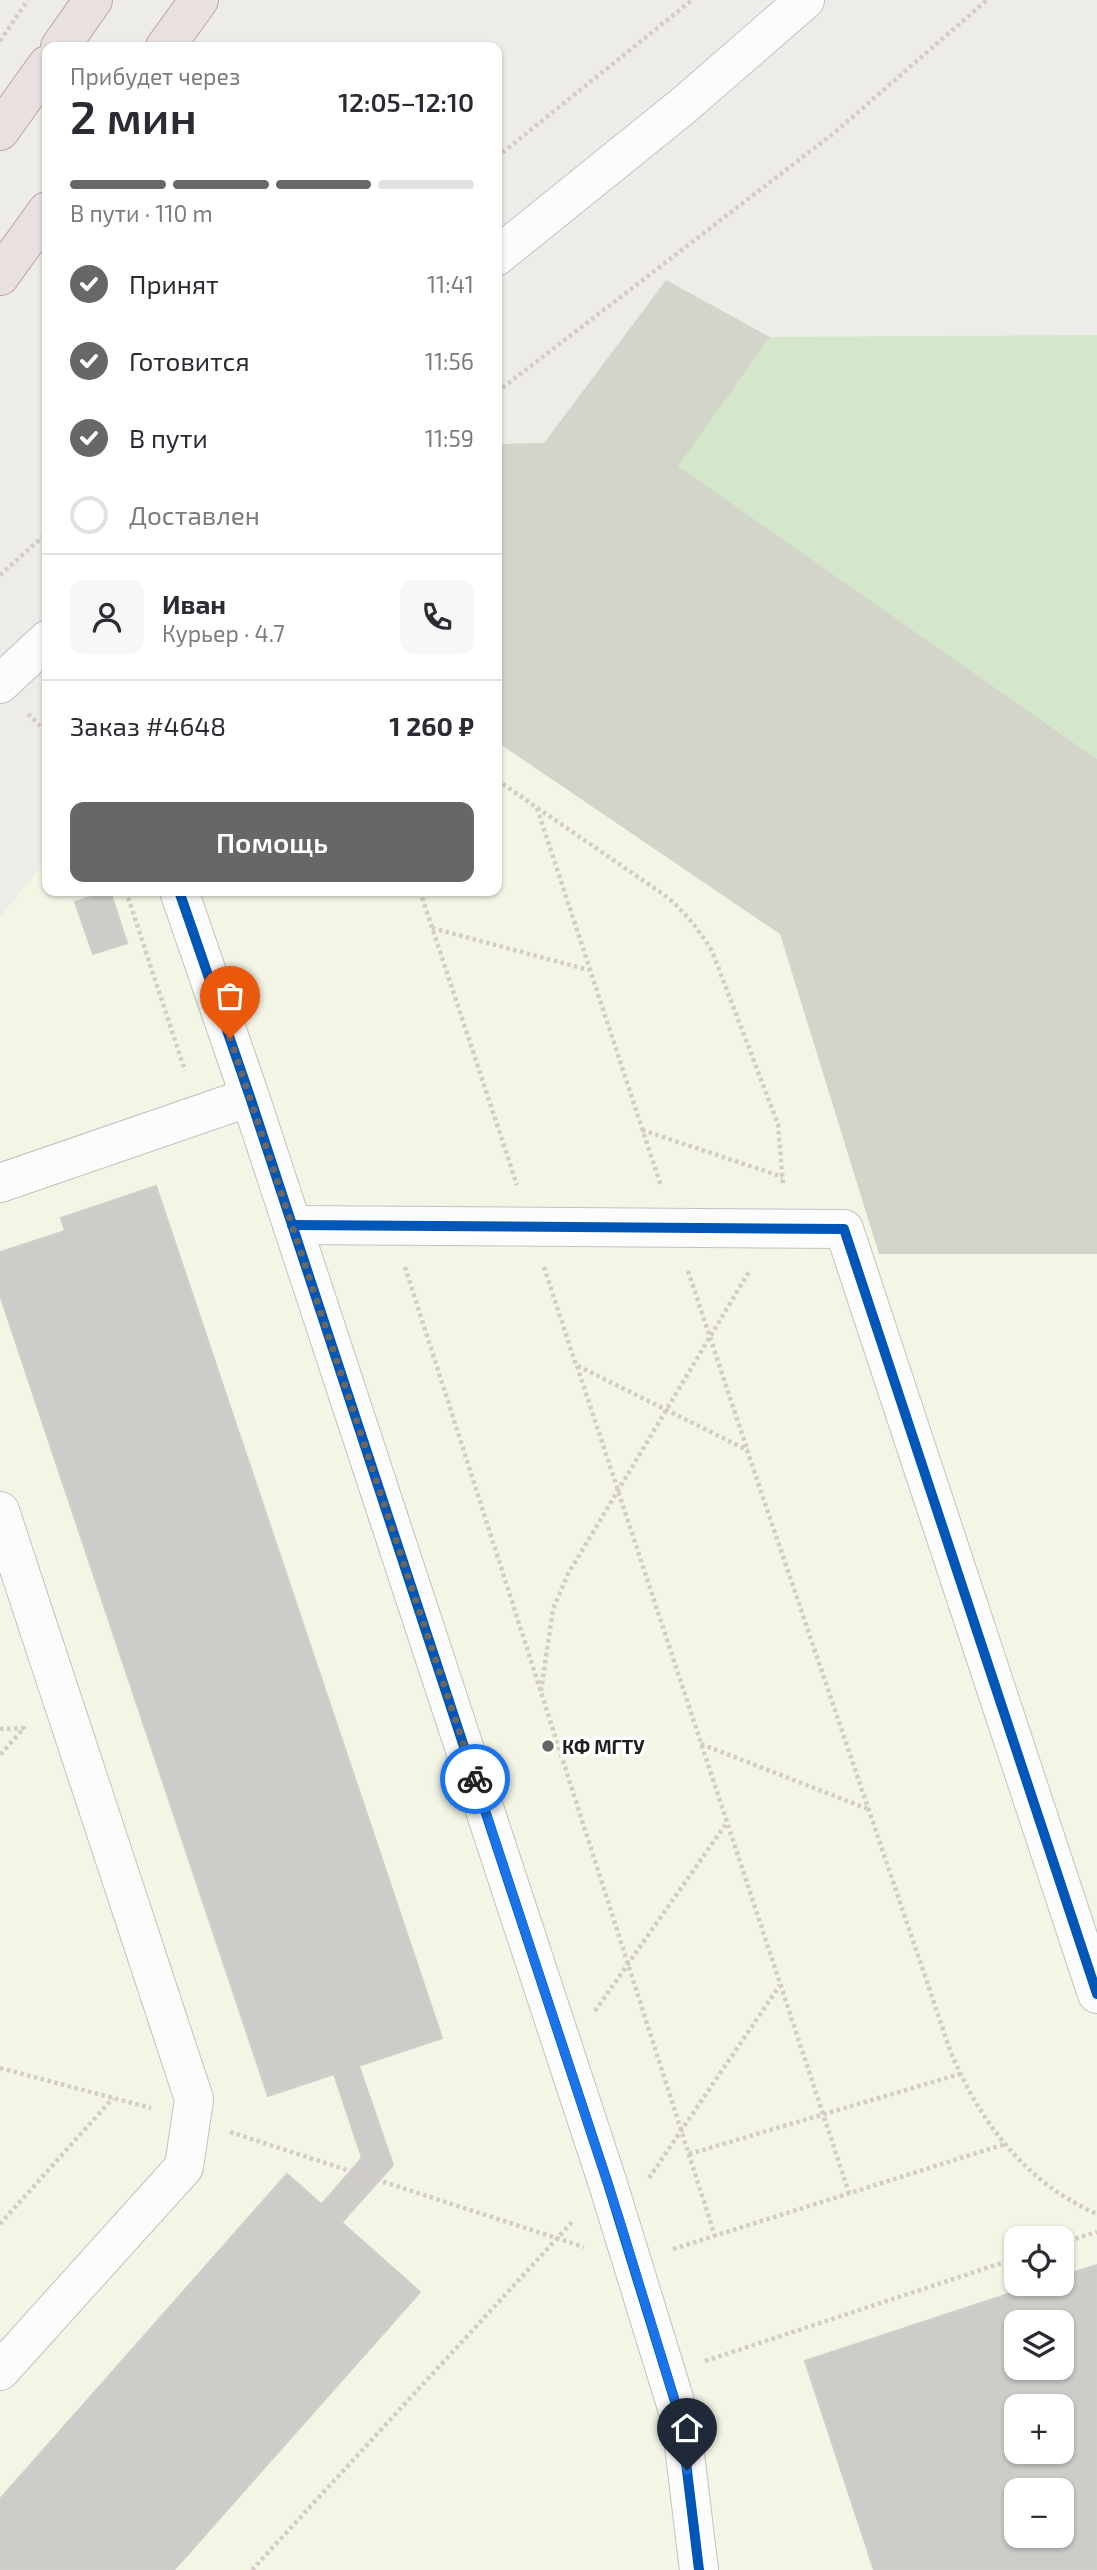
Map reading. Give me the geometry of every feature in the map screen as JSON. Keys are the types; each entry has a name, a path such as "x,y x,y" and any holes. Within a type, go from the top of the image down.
{"highway":[{"path":"64,42 93,0"},
{"path":"169,42 199,0"},
{"path":"0,131 42,72"},
{"path":"0,276 42,218"}],"street":[{"path":"502,252 682,106 805,0"},
{"path":"0,684 42,645"},
{"path":"181,896 250,1097 620,2221 681,2421 699,2570"},
{"path":"0,1183 250,1097"},
{"path":"292,1225 844,1229 1097,1994"},
{"path":"0,1511 194,2099 184,2167 0,2371"}],"path":[{"path":"0,41 28,0"},
{"path":"502,153 692,0"},
{"path":"502,388 834,133 987,0"},
{"path":"0,575 42,537"},
{"path":"537,807 747,1450 960,2074 989,2126 1016,2157 1047,2185 1097,2214"},
{"path":"128,896 186,1071"},
{"path":"422,896 849,2193"},
{"path":"432,928 590,970"},
{"path":"642,1130 783,1177"},
{"path":"392,1226 715,2236"},
{"path":"576,1365 747,1450"},
{"path":"0,1729 24,1728 0,1755"},
{"path":"701,1744 868,1809"},
{"path":"565,2053 727,1823"},
{"path":"620,2221 780,1984"},
{"path":"0,2068 191,2119 632,2262 1005,2144"},
{"path":"690,2154 960,2074"},
{"path":"0,2224 113,2098"},
{"path":"252,2570 608,2184"},
{"path":"1074,2239 1097,2232"},
{"path":"666,2374 1004,2262"}],"shaded area":[{"path":"666,280 770,337 679,466 1097,759 1097,1254 879,1254 780,934 502,745 502,444 544,443"},
{"name":"КФ МГТУ","path":"502,745 780,934 879,1254 1097,1254 1097,2570 0,2570 0,916 42,867 42,896 502,896"}],"green space":[{"path":"1097,335 1097,759 678,466 770,337"}],"building":[{"path":"94,896 112,896 127,943 93,954 75,902"},
{"path":"156,1186 442,2038 268,2096 0,1295 0,1252 65,1231 61,1218"},
{"path":"359,2066 393,2165 342,2222 322,2204 362,2158 334,2074"},
{"path":"287,2174 420,2292 174,2570 0,2570 0,2499"},
{"path":"1097,2265 1097,2570 874,2570 805,2361 1004,2296 1074,2296 1074,2272"}],"cycle path":[{"path":"181,896 250,1097 608,2184 681,2421 699,2570"},
{"path":"292,1225 844,1229 1097,1994"}],"way so far":[{"path":"230,1038 475,1779"}],"place":[{"name":"КФ МГТУ","path":"548,1746"}],"route":[{"path":"475,1779 620,2221 681,2421 687,2470"}]}
